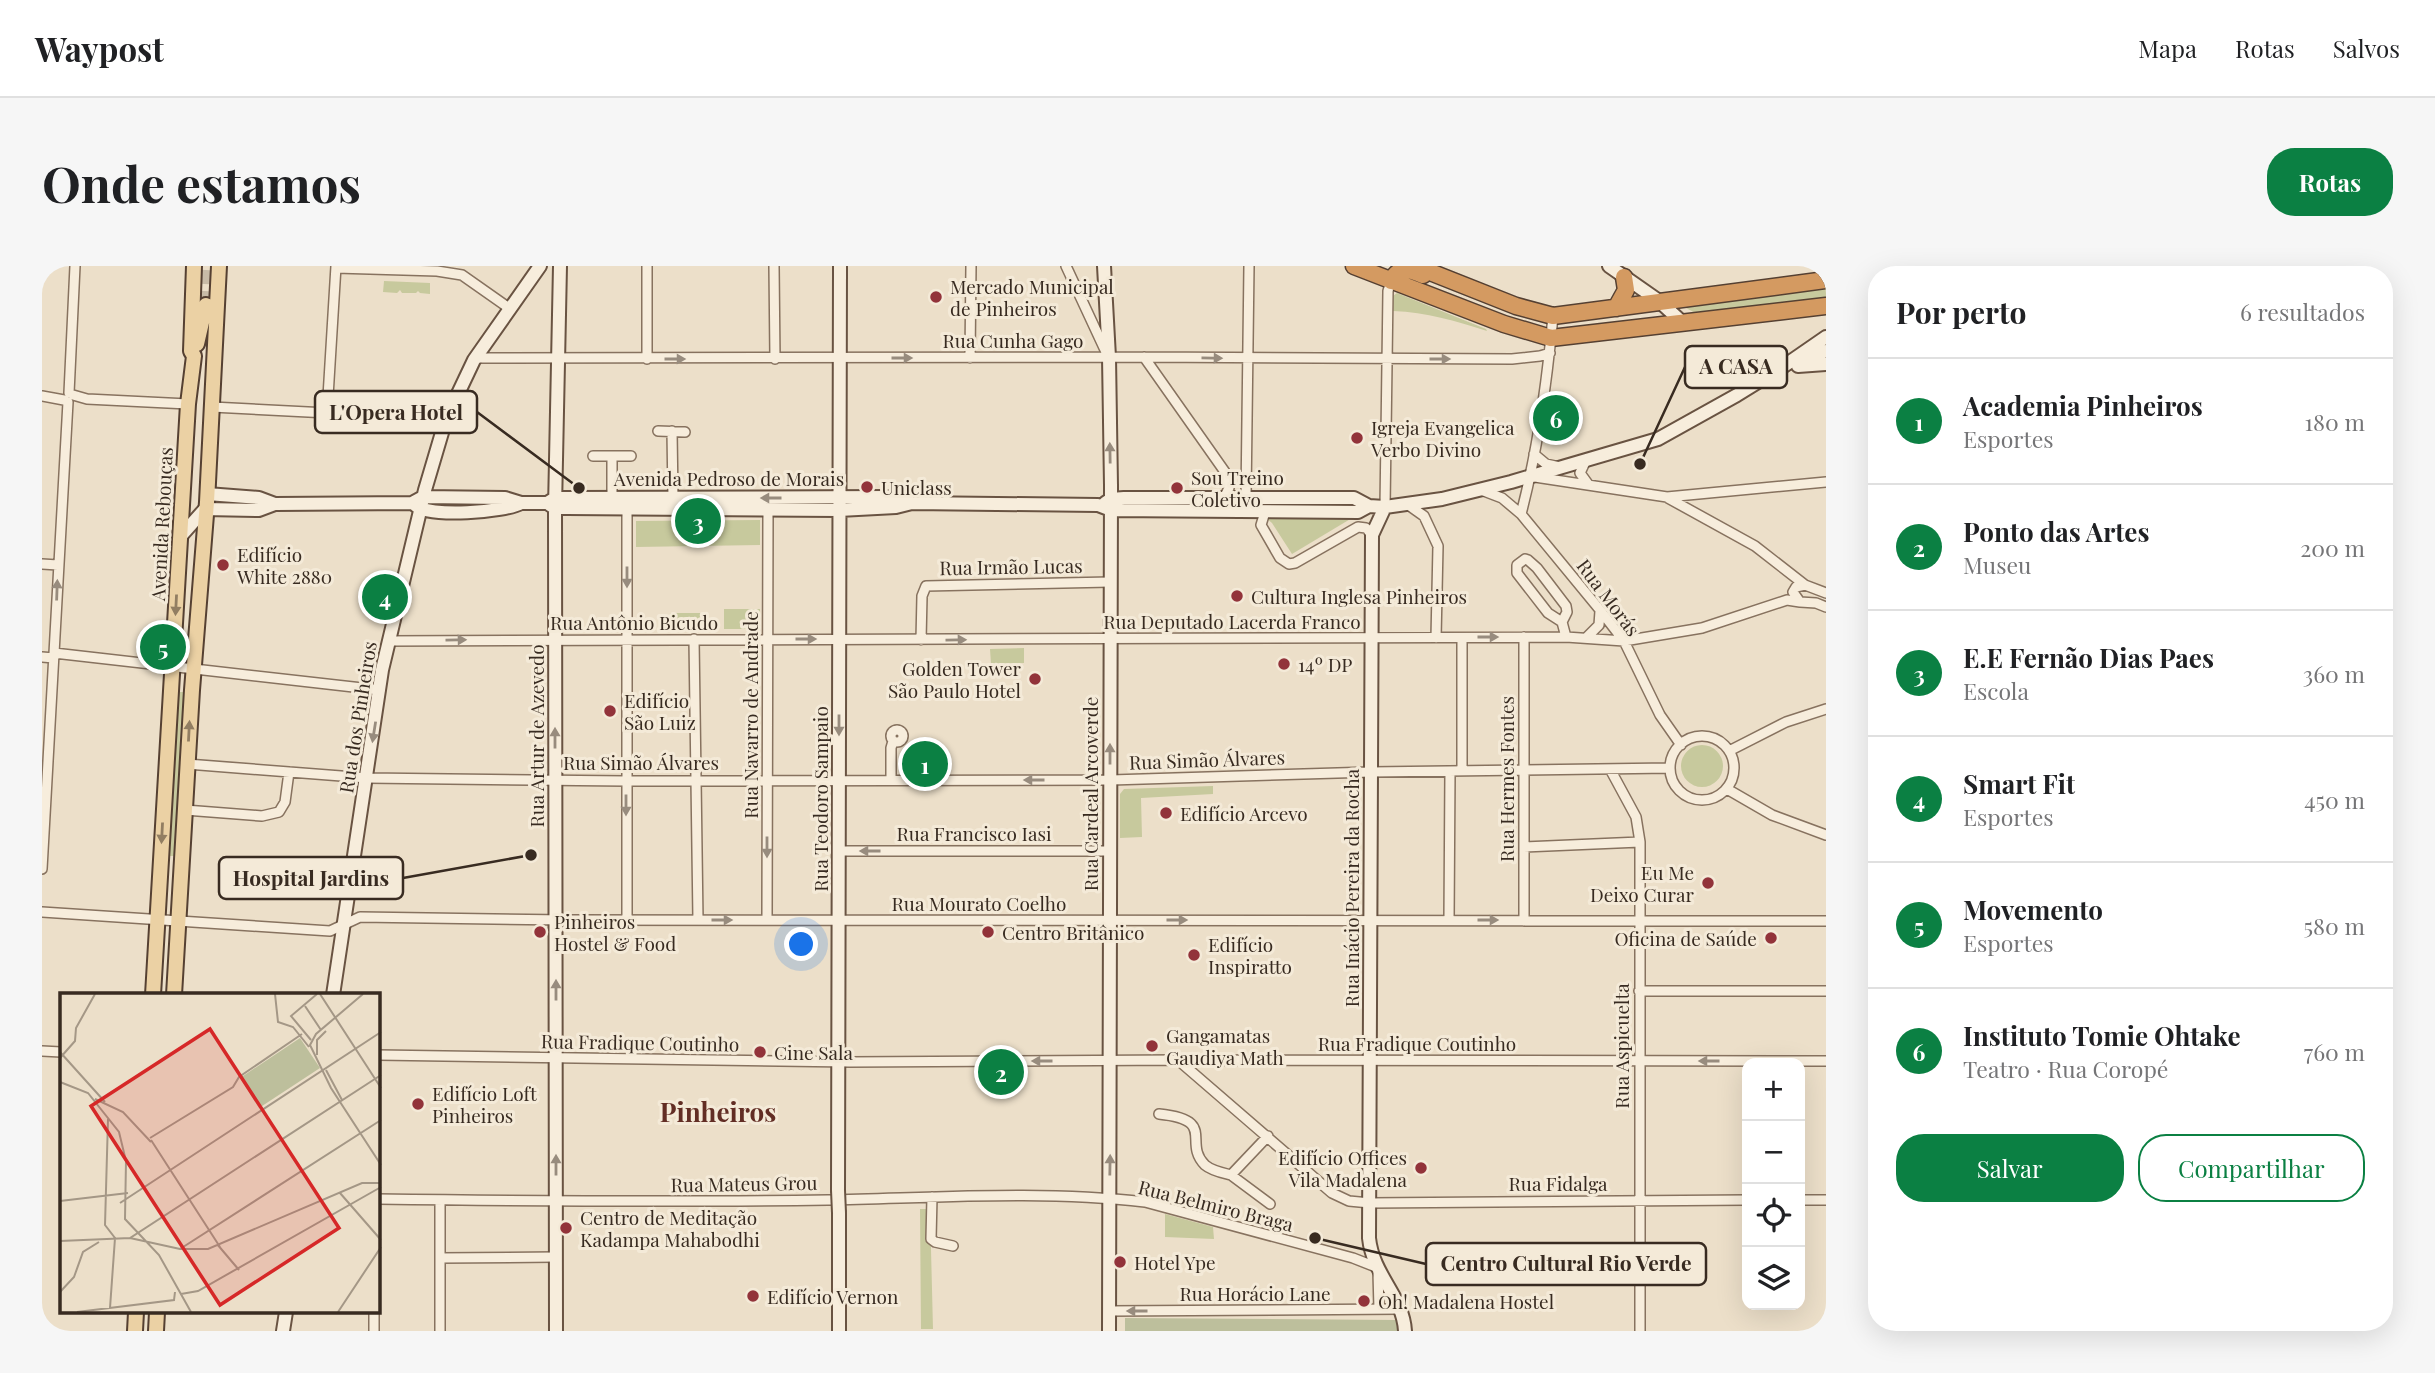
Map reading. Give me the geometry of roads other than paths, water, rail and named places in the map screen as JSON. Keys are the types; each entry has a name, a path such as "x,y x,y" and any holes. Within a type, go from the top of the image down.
{"highway":[{"path":"1354,266 1551,345 1683,323 1825,307"},
{"path":"1415,266 1508,303 1553,316 1826,280"},
{"path":"1391,281 1395,271 1405,268 1496,304 1508,303"},
{"path":"1616,308 1626,290 1618,270"}],"main road":[{"name":"Avenida Rebouças","path":"153,993 188,404 194,356 191,351 194,266"},
{"path":"174,993 219,266"},
{"name":"Rua Artur de Azevedo","path":"556,1331 556,780 552,503 560,266"},
{"name":"Rua Teodoro Sampaio","path":"839,1331 840,266"},
{"path":"1104,266 1109,357"},
{"path":"538,268 552,272 559,283"},
{"name":"Rua dos Pinheiros","path":"333,993 388,641 418,503 446,419 476,358 538,268"},
{"path":"1618,270 1683,323"},
{"path":"194,356 206,305"},
{"name":"Avenida Pedroso de Morais","path":"552,503 612,498 673,498 896,508 912,503 1108,504 1265,512 1385,507 1481,490 1658,439 1783,367 1826,337"},
{"name":"Avenida Pedroso de Morais","path":"1783,367 1826,351"},
{"name":"Rua Cardeal Arcoverde","path":"1109,357 1109,1331"},
{"path":"1783,367 1826,364"},
{"path":"205,509 203,502 206,455"},
{"name":"Avenida Pedroso de Morais","path":"207,494 259,498 275,504"},
{"name":"Avenida Pedroso de Morais","path":"205,509 259,510 275,504 418,503 505,498 521,503 628,509 768,510 839,504"},
{"name":"Avenida Pedroso de Morais","path":"1108,504 1224,498 1354,498 1364,509"},
{"name":"Rua Inácio Pereira da Rocha","path":"1385,507 1372,535 1370,1248 1377,1269 1401,1310 1405,1331"},
{"path":"180,537 205,509"}],"street":[{"path":"42,869 45,764 54,656 75,266"},
{"path":"647,266 647,359"},
{"path":"774,266 775,359"},
{"path":"970,358 971,266"},
{"name":"Rua Cardeal Arcoverde","path":"1066,266 1109,357"},
{"path":"1246,498 1249,266"},
{"path":"327,413 336,267 437,271 462,275 509,308"},
{"path":"1385,507 1388,291 1391,281"},
{"path":"1521,514 1534,454 1553,316"},
{"name":"Rua Cunha Gago","path":"476,358 1511,359 1540,356 1551,345"},
{"path":"1144,357 1223,469 1229,488 1224,498"},
{"path":"42,396 188,404"},
{"path":"212,407 446,419"},
{"path":"658,431 685,432"},
{"path":"672,432 673,498"},
{"path":"1534,454 1546,464 1561,468"},
{"path":"593,456 631,456"},
{"path":"612,456 612,498"},
{"path":"1586,460 1580,473 1590,485"},
{"path":"1223,469 1246,471"},
{"path":"1530,476 1667,497 1826,482"},
{"name":"Rua Morás","path":"1481,490 1502,498 1521,514 1600,610 1624,641 1660,715 1681,745"},
{"path":"1667,497 1737,534 1783,567 1800,602 1826,607"},
{"path":"1407,504 1424,516 1438,546 1436,638"},
{"path":"627,920 628,509"},
{"path":"1353,529 1364,509"},
{"name":"Rua Navarro de Andrade","path":"767,920 768,510"},
{"path":"1265,512 1261,525 1280,558 1289,564 1353,529 1362,526 1372,535"},
{"path":"1562,622 1548,613 1517,573 1517,565 1521,561 1528,560 1534,565 1560,597 1567,612 1562,622 1566,637"},
{"path":"42,564 58,565"},
{"name":"Rua Irmão Lucas","path":"921,640 922,596 926,586 1110,582"},
{"path":"1795,591 1825,592"},
{"name":"Rua Deputado Lacerda Franco","path":"839,639 1566,637 1624,641 1702,628 1795,591"},
{"path":"1586,638 1599,625 1600,610"},
{"name":"Rua Hermes Fontes","path":"1524,637 1524,920"},
{"path":"1462,638 1462,771"},
{"path":"694,639 698,920"},
{"name":"Rua Antônio Bicudo","path":"388,641 839,639"},
{"path":"42,657 193,668 380,690"},
{"path":"1728,751 1786,722 1826,709"},
{"path":"1706,737 1715,739 1728,751 1734,770 1727,789 1718,796 1697,800 1678,789 1670,768 1675,752 1681,745 1688,740 1706,737"},
{"path":"891,779 893,741"},
{"name":"Rua Simão Álvares","path":"187,764 367,778 626,781 1111,780 1371,772 1670,768"},
{"name":"Rua Aspicuelta","path":"1610,769 1636,817 1640,842 1640,1331"},
{"path":"1449,920 1450,771"},
{"path":"185,810 262,816 279,812 285,802 289,772"},
{"path":"1727,789 1772,815 1826,835"},
{"path":"1524,846 1640,842"},
{"name":"Rua Francisco Iasi","path":"839,851 1110,850"},
{"name":"Rua Mourato Coelho","path":"42,912 330,931 360,917 556,920 1826,921"},
{"path":"1639,991 1826,991"},
{"path":"42,1051 60,1052"},
{"name":"Rua Fradique Coutinho","path":"380,1055 839,1062 1742,1062"},
{"name":"Rua Fidalga","path":"1177,1060 1341,1198 1370,1203 1742,1200"},
{"name":"Rua Fradique Coutinho","path":"1805,1062 1826,1061"},
{"path":"1159,1114 1177,1116 1191,1124 1195,1128 1199,1155 1205,1165 1231,1175 1270,1204"},
{"path":"1231,1175 1268,1136"},
{"path":"932,1197 931,1239 940,1244 953,1245"},
{"name":"Rua Mateus Grou","path":"380,1199 556,1202 932,1197 1110,1198"},
{"name":"Rua Belmiro Braga","path":"1110,1198 1145,1202 1353,1258 1377,1269"},
{"path":"440,1200 440,1331"},
{"path":"1805,1200 1826,1200"},
{"path":"1353,1258 1370,1248"},
{"path":"440,1258 556,1257"},
{"name":"Rua Inácio Pereira da Rocha","path":"1377,1269 1379,1309"},
{"name":"Rua Horácio Lane","path":"1109,1311 1401,1310"}],"tunnel":[{"path":"206,305 208,266"}],"place":[{"name":"Mercado Municipal de Pinheiros","path":"936,297"},
{"name":"Instituto Tomie Ohtake","path":"1556,418"},
{"name":"Igreja Evangelica Verbo Divino","path":"1357,438"},
{"name":"A CASA","path":"1640,464"},
{"name":"Uniclass","path":"867,487"},
{"name":"L'Opera Hotel","path":"579,488"},
{"name":"Sou Treino Coletivo","path":"1177,488"},
{"name":"E.E Fernão Dias Paes","path":"698,521"},
{"name":"Edifício White 2880","path":"223,565"},
{"name":"Cultura Inglesa Pinheiros","path":"1237,596"},
{"name":"Smart Fit","path":"385,597"},
{"name":"Movemento","path":"163,647"},
{"name":"14º DP","path":"1284,664"},
{"name":"Golden Tower São Paulo Hotel","path":"1035,679"},
{"name":"Edifício São Luiz","path":"610,711"},
{"name":"Academia Pinheiros","path":"925,764"},
{"name":"Edifício Arcevo","path":"1166,813"},
{"name":"Hospital Jardins","path":"531,855"},
{"name":"Eu Me Deixo Curar","path":"1708,883"},
{"name":"Pinheiros Hostel & Food","path":"540,932"},
{"name":"Centro Britânico","path":"988,932"},
{"name":"Oficina de Saúde","path":"1771,938"},
{"name":"Edifício Inspiratto","path":"1194,955"},
{"name":"Gangamatas Gaudiya Math","path":"1152,1046"},
{"name":"Cine Sala","path":"760,1052"},
{"name":"Ponto das Artes","path":"1001,1072"},
{"name":"Edifício Loft Pinheiros","path":"418,1104"},
{"name":"Edifício Offices Vila Madalena","path":"1421,1168"},
{"name":"Centro de Meditação Kadampa Mahabodhi","path":"566,1228"},
{"name":"Centro Cultural Rio Verde","path":"1315,1238"},
{"name":"Hotel Ype","path":"1120,1262"},
{"name":"Edifício Vernon","path":"753,1296"},
{"name":"Oh! Madalena Hostel","path":"1364,1301"}],"district":[{"name":"Pinheiros","path":"718,1111"}]}
